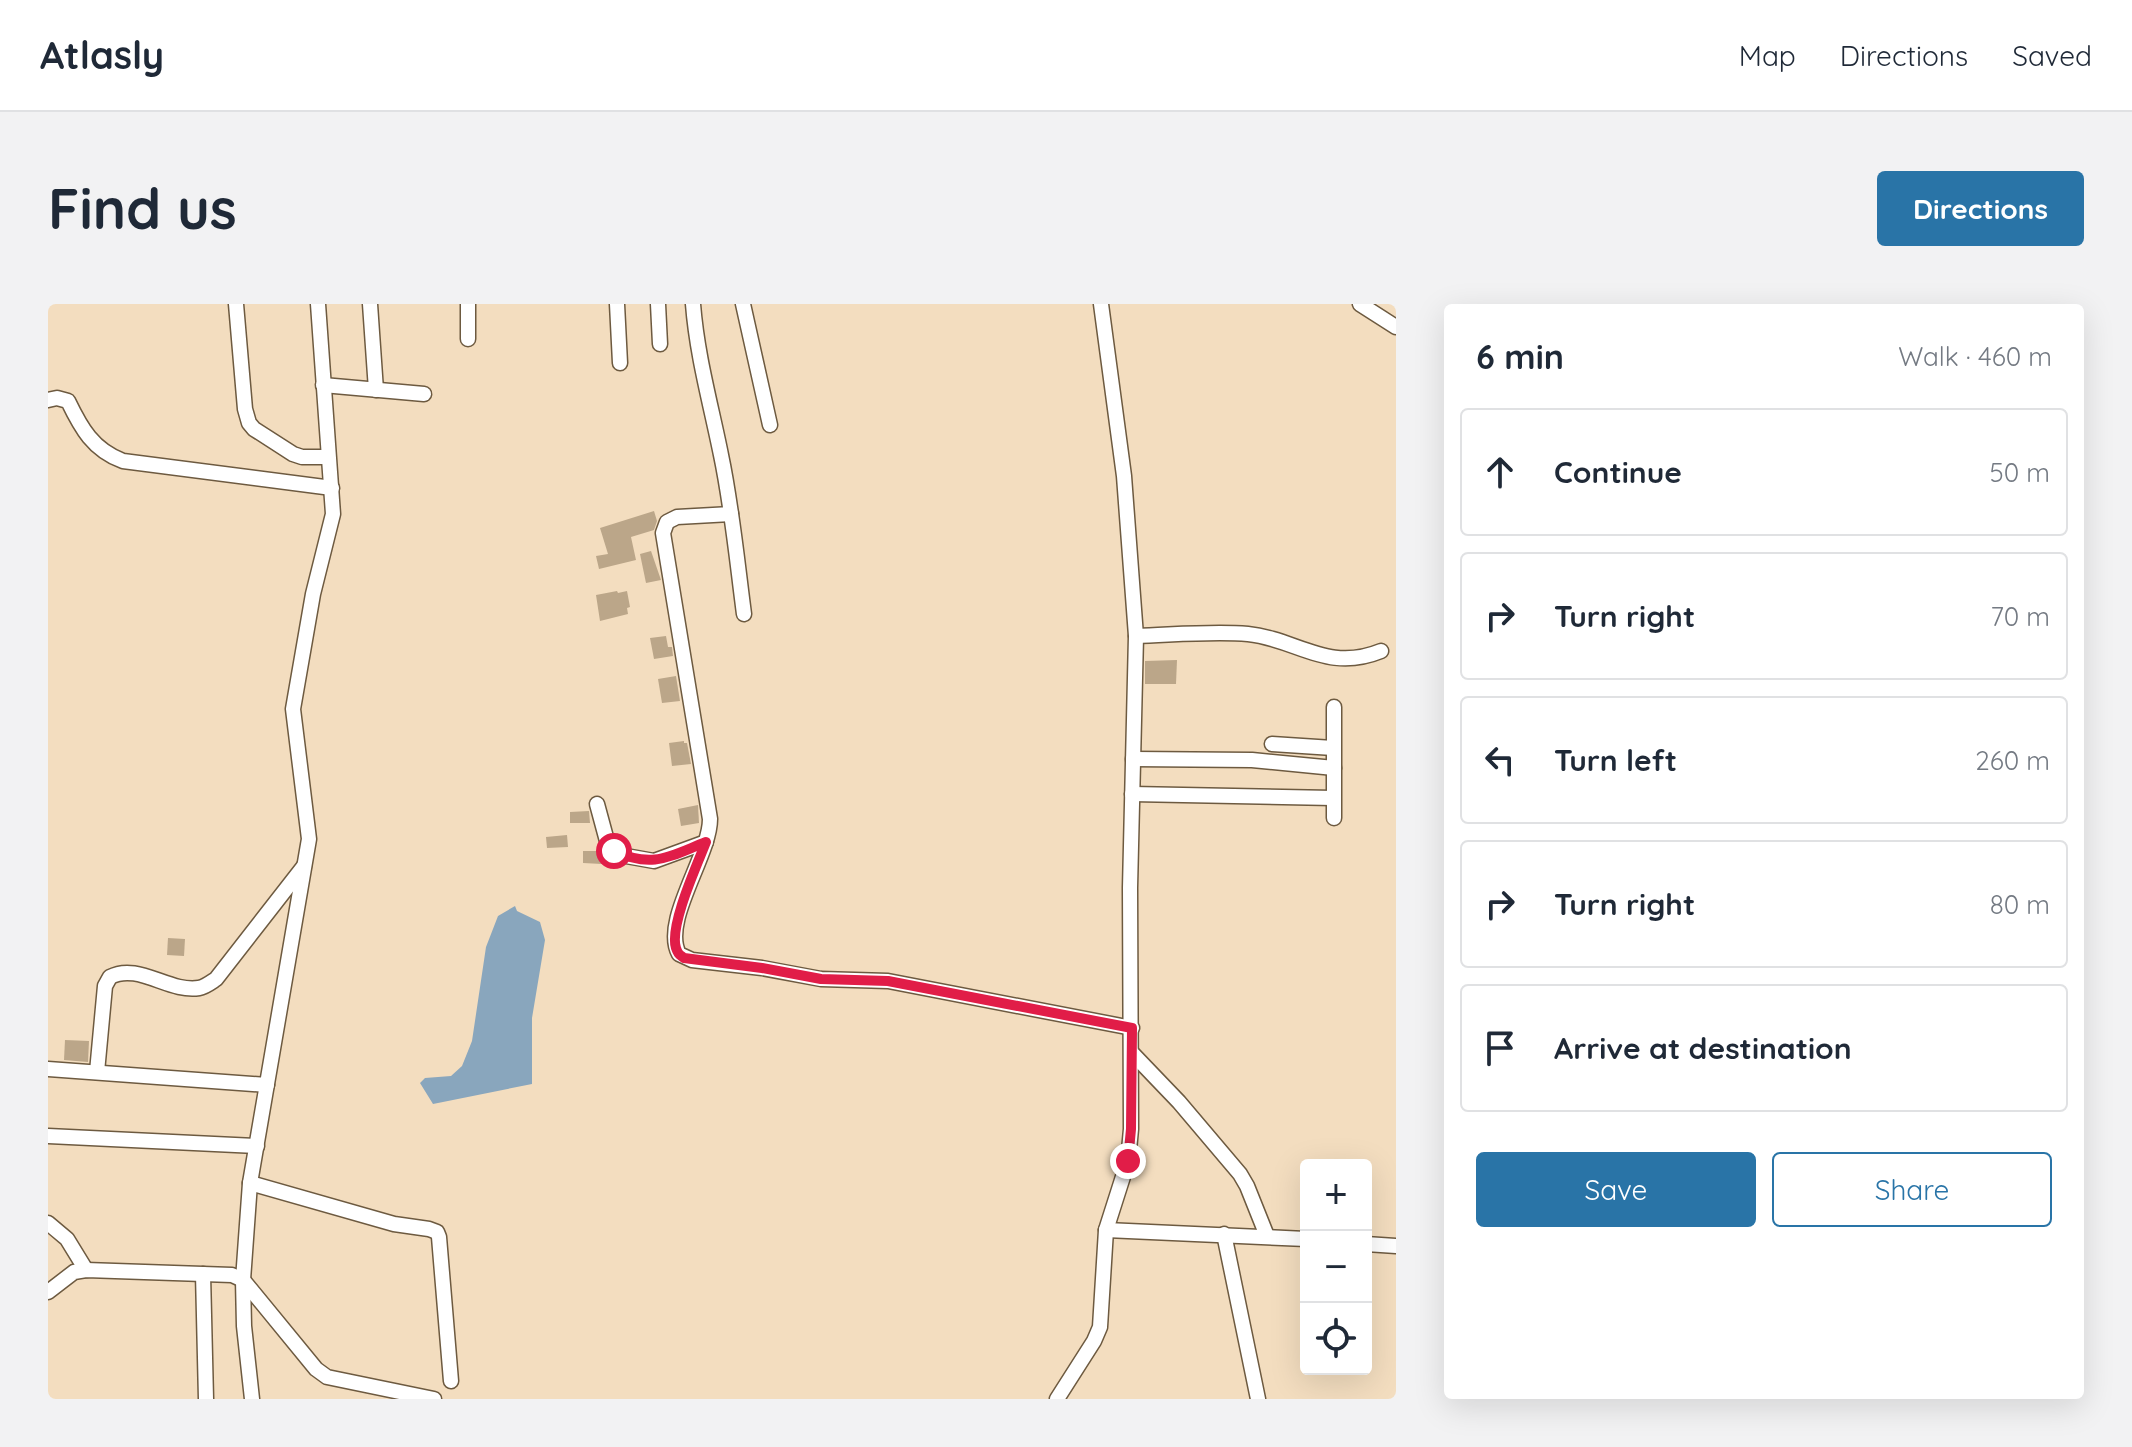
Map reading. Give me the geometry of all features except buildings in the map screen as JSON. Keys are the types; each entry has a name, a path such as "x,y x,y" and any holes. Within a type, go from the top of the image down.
{"street":[{"path":"236,304 245,409 249,423 293,454 328,457"},
{"path":"252,1399 244,1326 243,1280 250,1183 309,839 293,709 313,594 333,514 318,304"},
{"path":"370,304 376,390"},
{"path":"468,304 468,339"},
{"path":"617,304 620,363"},
{"path":"658,304 660,344"},
{"path":"693,304 697,343 722,456 744,614"},
{"path":"743,304 770,425"},
{"path":"1057,1399 1100,1327 1106,1230 1128,1161 1131,1129 1130,888 1136,636 1124,476 1101,304"},
{"path":"1360,304 1396,327"},
{"path":"323,385 424,394"},
{"path":"48,400 57,398 68,401 94,444 109,456 123,461 332,488"},
{"path":"731,514 677,517 667,522 663,533 709,806 710,829 682,900 675,942 679,954 684,958 821,979 888,981 1132,1028"},
{"path":"1136,636 1250,634 1331,658 1361,658 1381,651"},
{"path":"1334,707 1334,818"},
{"path":"1272,744 1333,748"},
{"path":"1133,759 1252,760 1334,768"},
{"path":"1132,794 1333,798"},
{"path":"597,804 607,841 614,851 626,856 654,861 706,842"},
{"path":"97,1072 105,986 110,977 123,973 181,987 205,987 216,979 305,865"},
{"path":"1132,1053 1179,1102 1240,1174 1267,1236"},
{"path":"48,1069 267,1085"},
{"path":"48,1136 257,1146"},
{"path":"250,1183 394,1224 437,1232 451,1381"},
{"path":"48,1223 67,1239 86,1270"},
{"path":"1106,1230 1300,1239"},
{"path":"1224,1234 1258,1399"},
{"path":"1372,1244 1396,1246"},
{"path":"48,1292 70,1274 86,1270 232,1275 243,1280 316,1369 327,1377 434,1399"},
{"path":"203,1274 206,1399"}],"water":[{"path":"515,906 517,911 540,922 545,940 532,1018 532,1084 433,1104 420,1083 425,1078 451,1076 462,1066 472,1041 486,947 498,916"}],"route":[{"path":"614,851 654,861 706,842 682,900 678,920 675,942 684,958 821,979 888,981 1132,1028 1128,1161"}]}
